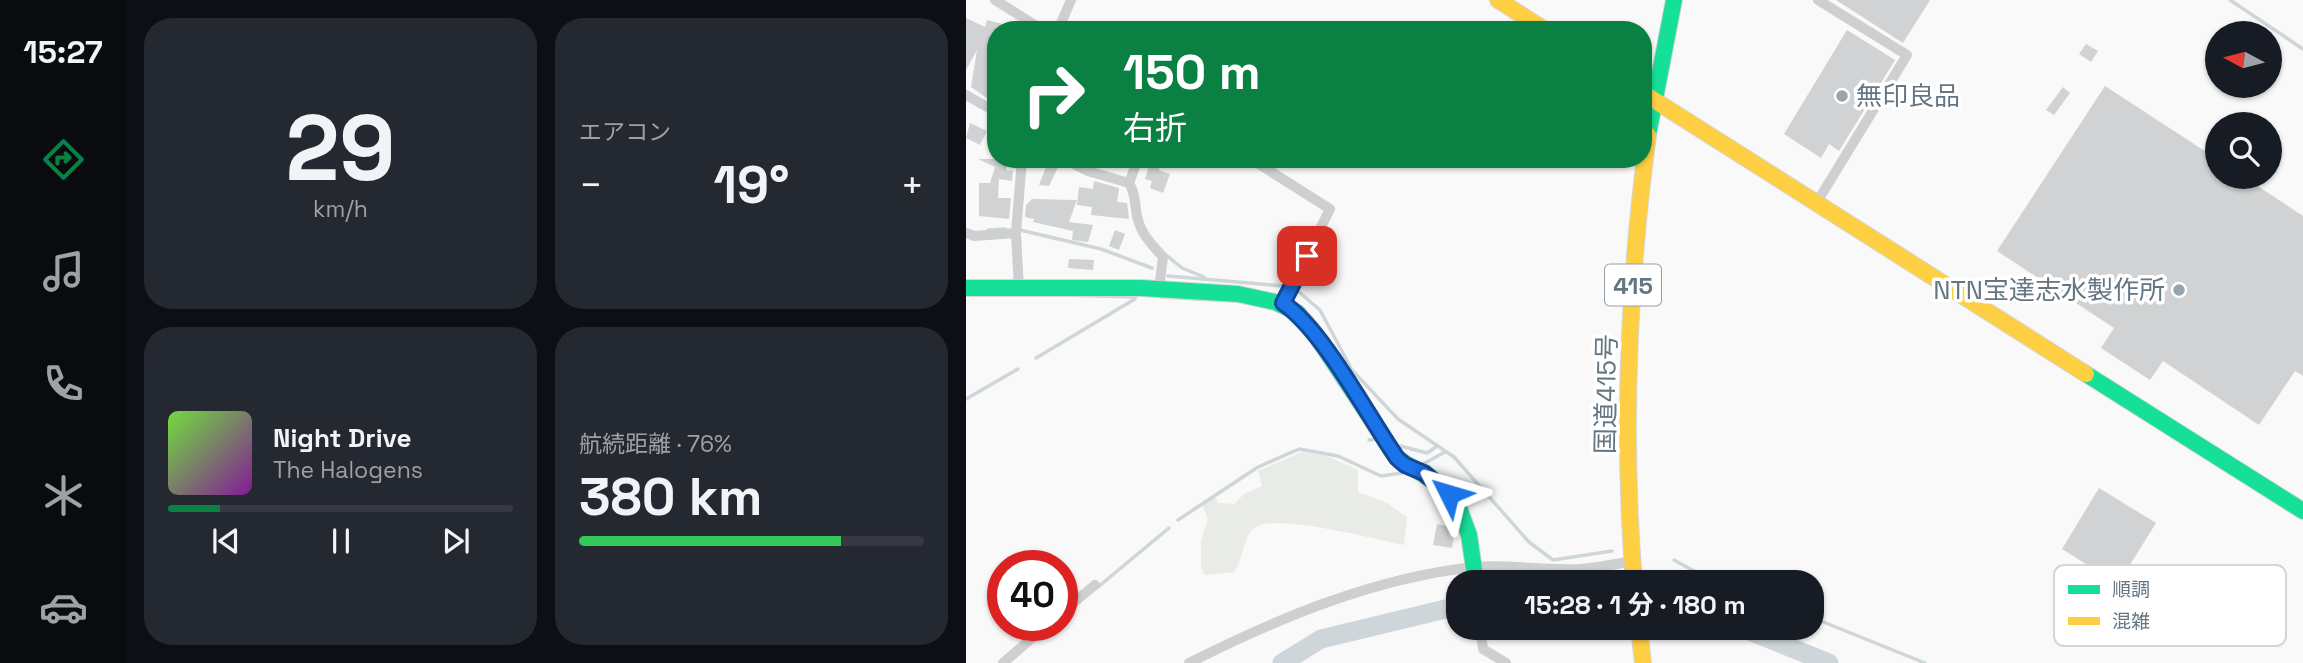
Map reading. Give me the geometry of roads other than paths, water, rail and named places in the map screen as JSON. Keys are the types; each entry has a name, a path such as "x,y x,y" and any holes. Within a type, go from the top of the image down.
{"main road":[{"path":"1498,0 1531,21"},
{"name":"国道415号","path":"1652,85 1674,0"},
{"path":"1652,99 2303,511"},
{"name":"国道415号","path":"1634,570 1628,439 1633,290 1643,168"},
{"path":"966,288 1159,289 1253,294 1283,303 1299,313 1317,337 1397,458 1405,465 1424,473 1449,494 1469,525 1475,570"},
{"path":"1640,640 1643,662"}],"street":[{"path":"995,0 1029,21"},
{"path":"1062,21 1071,0"},
{"path":"1817,202 1907,55 1818,0"},
{"path":"966,95 987,107"},
{"path":"1020,290 1016,233 1021,168"},
{"path":"1083,168 1129,183 1136,193 1138,220 1148,241 1163,257 1159,289"},
{"path":"1129,183 1135,168"},
{"path":"1265,168 1330,209 1283,303"},
{"path":"966,233 974,236 1016,233"},
{"path":"1498,570 1527,565 1598,570"},
{"path":"1189,663 1270,623 1386,582 1446,577"},
{"path":"1078,599 1095,585"},
{"path":"1482,640 1486,653 1506,663"},
{"path":"1003,663 1028,641"}],"waterway":[{"path":"2230,0 2303,49"},
{"path":"988,230 1005,229"},
{"path":"1020,230 1101,249 1152,268"},
{"path":"1166,255 1182,268 1204,277"},
{"path":"1168,276 1283,286"},
{"path":"1299,292 1320,310 1352,370 1398,419 1454,457 1529,542 1553,560 1612,551"},
{"path":"1061,295 1136,297"},
{"path":"1161,297 1214,300"},
{"path":"1036,358 1135,299"},
{"path":"966,399 1018,369"},
{"path":"1369,440 1378,439"},
{"path":"1400,446 1427,453 1436,447"},
{"path":"1178,520 1258,467 1299,449 1338,456 1381,476 1402,473"},
{"path":"1423,464 1445,452"},
{"path":"1098,587 1169,528"},
{"path":"1674,560 1692,570"},
{"path":"1282,663 1321,639 1446,609"},
{"path":"1824,622 1925,663"},
{"path":"1772,640 1829,663"}],"place":[{"name":"無印良品","path":"1842,96"},
{"name":"NTN宝達志水製作所","path":"2179,290"}]}
